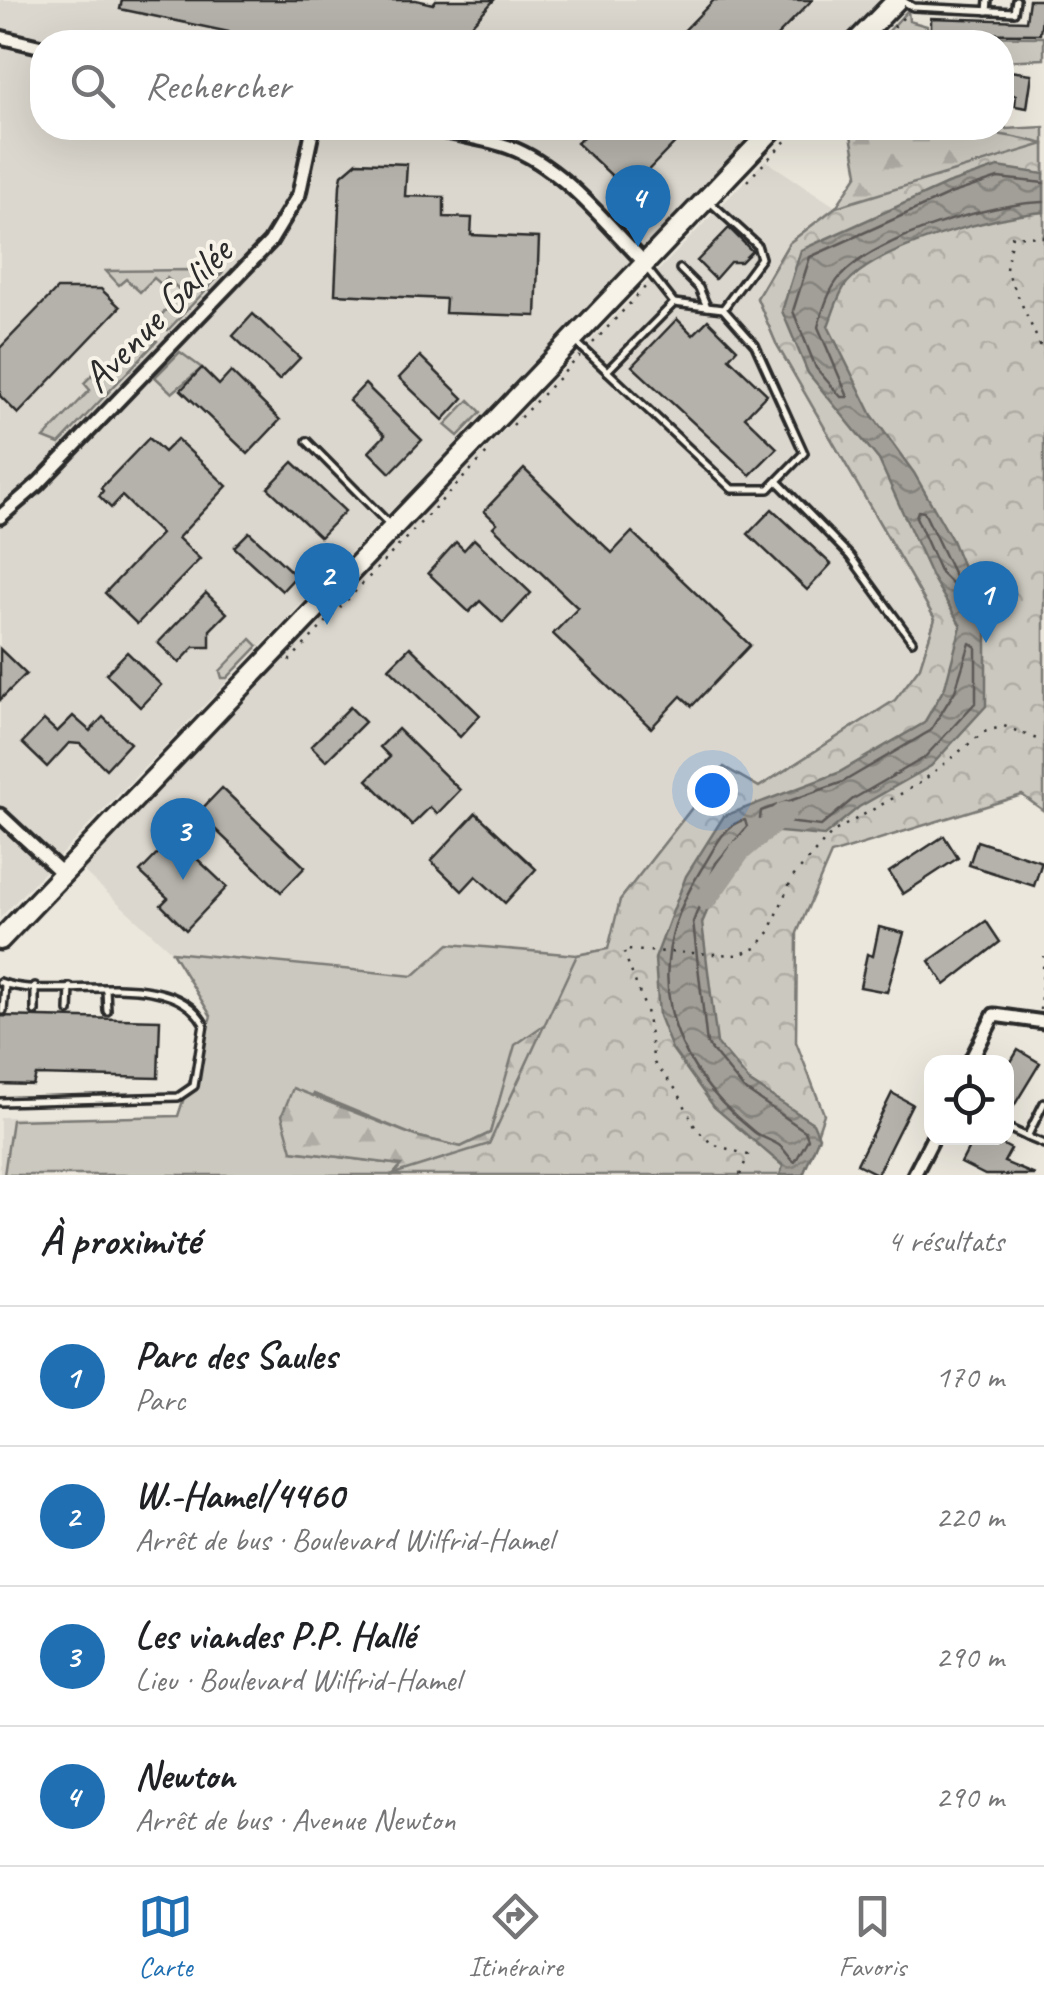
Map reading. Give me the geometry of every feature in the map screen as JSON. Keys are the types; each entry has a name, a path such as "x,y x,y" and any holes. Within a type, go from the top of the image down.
{"main road":[{"path":"870,30 904,2"},
{"path":"0,940 762,140"}],"street":[{"path":"0,38 30,44"},
{"name":"Avenue Galilée","path":"0,517 38,484 270,242 299,194 310,140"},
{"path":"478,140 509,147 533,160 567,186 644,263"},
{"path":"0,815 63,874"},
{"path":"974,1055 994,1016 1042,1022"},
{"path":"914,1175 929,1145"}],"lane":[{"path":"987,10 988,0"},
{"path":"904,2 1014,12 1016,0"},
{"path":"706,198 757,245 761,258 723,310"},
{"path":"573,339 732,489 769,489 804,454 754,344 723,310 674,302 652,280 644,263"},
{"path":"680,269 699,288 708,307"},
{"path":"607,371 674,302"},
{"path":"306,441 393,528"},
{"path":"777,482 850,556 912,640"},
{"path":"0,1102 178,1097 194,1086 204,1024 198,1013 176,998 106,989 2,983 3,1011"},
{"path":"35,986 35,1012"},
{"path":"69,1012 70,988"},
{"path":"106,989 107,1011"},
{"path":"1027,1138 1044,1103"},
{"path":"1014,1131 1044,1144"}],"path":[{"path":"886,30 904,2"},
{"path":"747,181 786,140"},
{"path":"1044,236 1012,236 1006,269 1044,354"},
{"path":"597,338 646,286"},
{"path":"506,432 571,366"},
{"path":"294,656 496,443"},
{"path":"740,1175 748,1155 712,1144 696,1129 678,1092 654,1064 646,1010 623,950 738,955 756,948 770,931 792,878 833,832 920,783 984,732 1004,726 1044,742"},
{"path":"1042,1022 1044,956"}],"shaded area":[{"path":"0,0 880,0 851,30 30,30 30,140 746,140 0,918"},
{"path":"765,160 836,207 789,243 862,491 935,619 920,667 895,700 759,787 725,767 620,900 608,949 577,955 449,944 413,976 172,952 81,869"},
{"path":"178,1116 12,1120 4,1175 0,1175 0,1117"}],"green space":[{"path":"908,10 909,21 927,26 928,30 890,30"},
{"path":"1014,37 1044,37 1044,59 1014,60"},
{"path":"1044,127 1044,144 1014,138 1014,129"},
{"path":"1014,138 1044,144 1044,174 961,625 838,773 714,1107 393,1175 401,1165 292,1151 282,1115 293,1088 415,1136 461,1147 490,1133 515,1045 551,1020 609,992 620,900 724,767 759,787 896,700 920,667 935,619 776,343 757,298 789,243 836,207 858,174 852,140"},
{"path":"1044,144 1044,811 1022,795 831,854 797,933 796,1042 824,1114 803,1175 390,1175 489,1144 577,955 608,949 620,900 724,767 759,787 895,700 920,667 935,619 776,343 757,298 789,243 836,207"},
{"path":"106,271 222,273 168,330 157,320 182,292 167,278 161,284 154,278 140,292 126,279 119,285"},
{"path":"147,331 157,341 59,444 44,438 90,390 84,383 93,374 100,379"},
{"path":"180,352 202,368 172,393 155,377"},
{"path":"469,400 481,412 458,436 445,425"},
{"path":"251,639 258,646 227,678 222,678 220,671"},
{"path":"449,944 577,955 608,949 609,992 516,1045 490,1133 461,1147 415,1136 314,1094 292,1151 402,1165 393,1175 4,1175 12,1120 178,1116 211,1016 172,952 413,976"}],"water":[{"path":"998,167 1044,174 1044,212 969,226 885,257 847,283 828,326 872,415 914,473 952,540 986,623 986,706 931,766 859,807 824,836 758,830 725,869 702,923 717,1043 750,1082 813,1123 819,1137 803,1175 780,1175 783,1166 714,1107 672,1049 659,1016 655,959 686,876 724,816 838,773 924,723 945,687 961,626 932,577 879,460 808,373 782,311 801,250 947,184"}],"building":[{"path":"122,0 416,0 433,4 436,0 494,0 467,30 219,30 120,9"},
{"path":"714,0 812,0 783,30 685,30"},
{"path":"1029,0 1044,0 1040,34 1014,34 1014,30 931,30 931,18 1026,21"},
{"path":"1014,72 1032,74 1027,108 1015,106"},
{"path":"580,140 677,140 628,191 577,143"},
{"path":"357,162 407,164 405,196 444,197 444,217 472,218 471,235 539,238 536,316 445,313 446,299 335,294 340,185 342,175"},
{"path":"729,228 752,251 741,262 730,262 715,279 697,261"},
{"path":"57,289 101,289 120,307 18,414 0,396 0,348"},
{"path":"253,314 300,358 279,380 233,336"},
{"path":"677,319 693,335 708,320 737,349 729,358 767,394 745,417 777,448 750,475 632,366"},
{"path":"420,356 463,398 443,420 399,378"},
{"path":"202,368 219,385 231,372 280,420 248,454 181,390"},
{"path":"365,384 422,440 390,473 369,452 385,435 349,401"},
{"path":"149,438 164,452 177,439 227,486 178,538 200,559 137,624 105,593 161,534 122,496 111,508 99,496 101,488"},
{"path":"293,462 345,511 320,537 268,488"},
{"path":"524,469 612,553 632,532 750,645 692,706 681,696 651,728 553,634 578,608 493,527 497,523 484,511"},
{"path":"772,509 831,564 807,590 748,534"},
{"path":"249,532 296,576 282,591 234,547"},
{"path":"474,539 531,593 503,623 480,601 469,612 428,573 456,542 464,550"},
{"path":"206,593 227,613 210,630 210,647 194,647 179,663 158,643"},
{"path":"410,647 480,715 460,737 389,668"},
{"path":"0,649 26,674 0,700"},
{"path":"127,652 161,685 140,707 106,674"},
{"path":"350,707 365,722 326,761 311,746"},
{"path":"73,716 90,731 103,717 130,743 106,769 80,744 69,743 47,767 22,743 44,720 57,732"},
{"path":"398,729 460,790 437,814 430,807 412,825 367,780 390,757 380,747"},
{"path":"222,788 305,867 281,892 198,813"},
{"path":"476,813 536,869 505,903 476,876 462,891 431,861"},
{"path":"944,836 958,858 903,894 889,872"},
{"path":"174,837 227,887 186,930 161,905 168,898 140,872"},
{"path":"977,841 1042,862 1034,886 969,865"},
{"path":"986,921 1000,942 945,985 929,961"},
{"path":"879,927 904,933 887,992 860,987 867,954 873,956"},
{"path":"0,1016 160,1020 158,1078 36,1075 33,1085 0,1084"},
{"path":"1018,1050 1040,1063 1014,1106 1014,1057"},
{"path":"892,1093 912,1104 877,1174 857,1164"},
{"path":"970,1145 1003,1145 1011,1149 1004,1162 1035,1175 985,1175 961,1163"}],"waterway":[{"path":"706,899 740,851 785,813"}],"place":[{"name":"Newton","path":"638,247"},
{"name":"W.-Hamel/4460","path":"327,625"},
{"name":"Parc des Saules","path":"986,643"},
{"name":"Les viandes P.P. Hallé","path":"183,880"}]}
